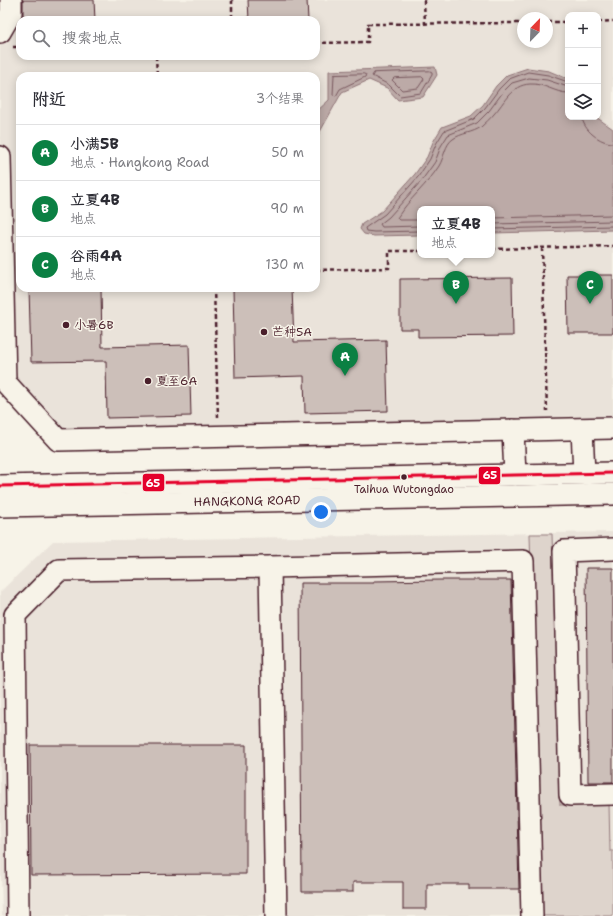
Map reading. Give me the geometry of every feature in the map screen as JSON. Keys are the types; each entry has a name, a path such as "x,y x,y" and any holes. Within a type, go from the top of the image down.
{"street":[{"path":"0,32 11,13 11,0"},
{"path":"0,157 5,382 58,440 613,428"},
{"path":"2,261 16,292 18,375"},
{"path":"582,429 584,474"},
{"path":"513,430 515,475"},
{"name":"HANGKONG ROAD","path":"0,486 613,473"},
{"name":"HANGKONG ROAD","path":"0,506 613,494"},
{"path":"613,549 564,550 570,794 613,794"},
{"path":"18,916 15,615 59,570 523,561 532,916"},
{"path":"270,567 276,916"}],"path":[{"path":"232,0 232,16"},
{"path":"424,0 425,24"},
{"path":"320,43 368,42 368,24 517,22"},
{"path":"553,22 565,22"},
{"path":"601,22 613,22"},
{"path":"156,60 157,72"},
{"path":"495,249 613,246"},
{"path":"542,248 548,429"},
{"path":"320,270 389,268 389,251 417,251"},
{"path":"214,292 219,436"}],"shaded area":[{"path":"0,0 613,0 613,435 56,448 0,386"},
{"path":"613,532 613,916 2,916 0,825 0,592 53,541"},
{"path":"530,534 552,534 560,805 609,804 610,851 613,851 613,916 540,916"}],"water":[{"path":"435,67 437,75 423,97 398,100 387,88 369,80 342,92 320,132 320,108 329,100 329,71"},
{"path":"528,68 549,71 565,78 565,120 600,120 613,129 613,230 495,233 495,206 417,206 417,235 374,236 364,234 360,229 362,224 382,211 415,174 427,157 433,142 442,127 471,116 483,105 496,86 507,75"}],"building":[{"path":"23,0 94,0 95,16 23,16"},
{"path":"248,0 307,0 308,16 249,16"},
{"path":"567,275 613,275 613,333 568,333"},
{"path":"512,278 513,336 418,337 418,329 400,329 400,279"},
{"path":"29,292 101,292 102,347 189,345 191,416 107,418 106,361 31,362"},
{"path":"233,292 292,292 294,342 386,340 388,411 305,413 304,376 235,378"},
{"path":"586,568 613,568 613,782 588,782"},
{"path":"511,580 519,889 469,889 469,884 427,884 427,909 403,909 403,882 353,882 353,892 302,892 300,583 374,583 374,581"},
{"path":"30,745 246,745 246,874 31,875"}],"transit line":[{"name":"65","path":"0,486 613,473"}],"place":[{"name":"立夏4B","path":"456,304"},
{"name":"谷雨4A","path":"590,304"},
{"name":"小暑6B","path":"66,325"},
{"name":"芒种5A","path":"264,332"},
{"name":"小满5B","path":"345,376"},
{"name":"夏至6A","path":"148,381"},
{"name":"Taihua Wutongdao","path":"404,477"}]}
